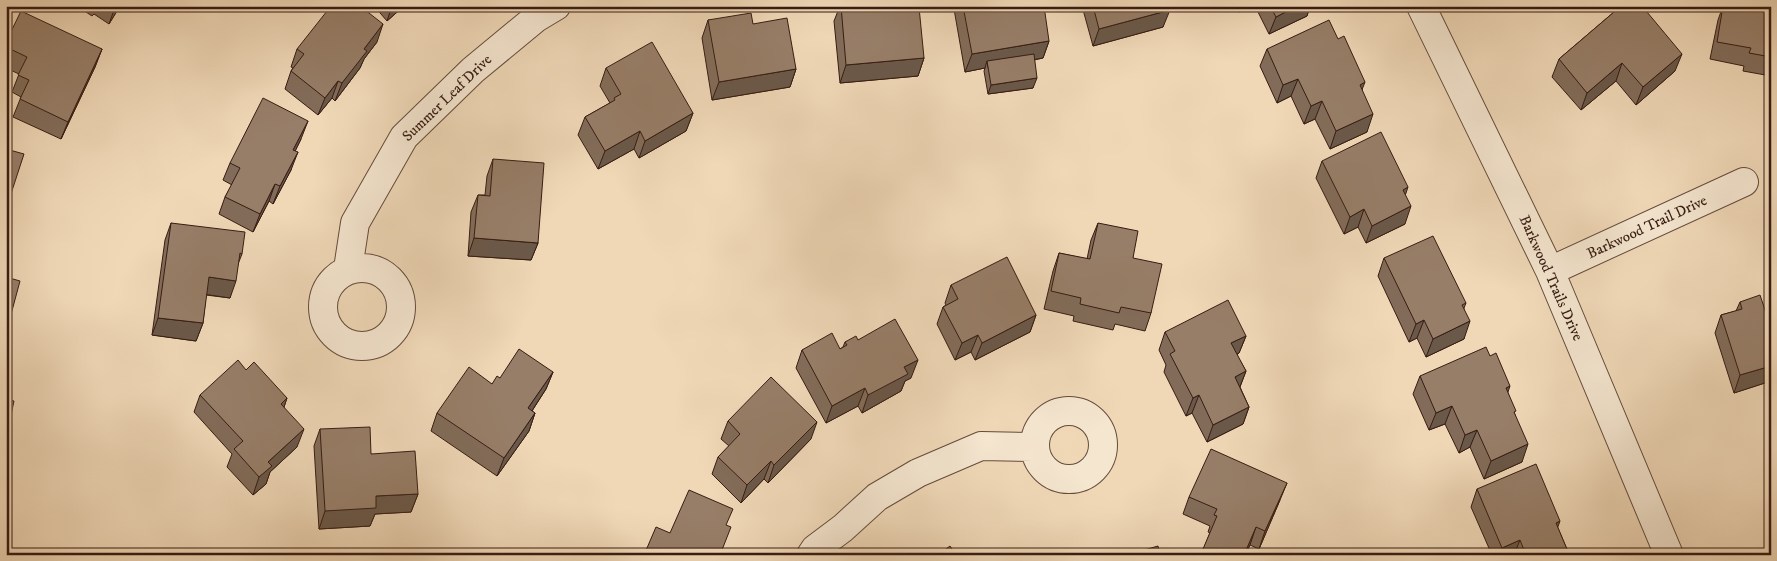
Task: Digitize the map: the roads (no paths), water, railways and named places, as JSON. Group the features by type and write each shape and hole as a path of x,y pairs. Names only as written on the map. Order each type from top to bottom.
{"street":[{"name":"Summer Leaf Drive","path":"348,270 355,223 404,137 473,70 536,18 556,6"},
{"name":"Barkwood Trails Drive","path":"1421,6 1550,271 1669,555"},
{"name":"Barkwood Trail Drive","path":"1550,271 1744,182"},
{"path":"811,555 815,549 843,528 877,497 918,474 981,446 1034,447"}]}
